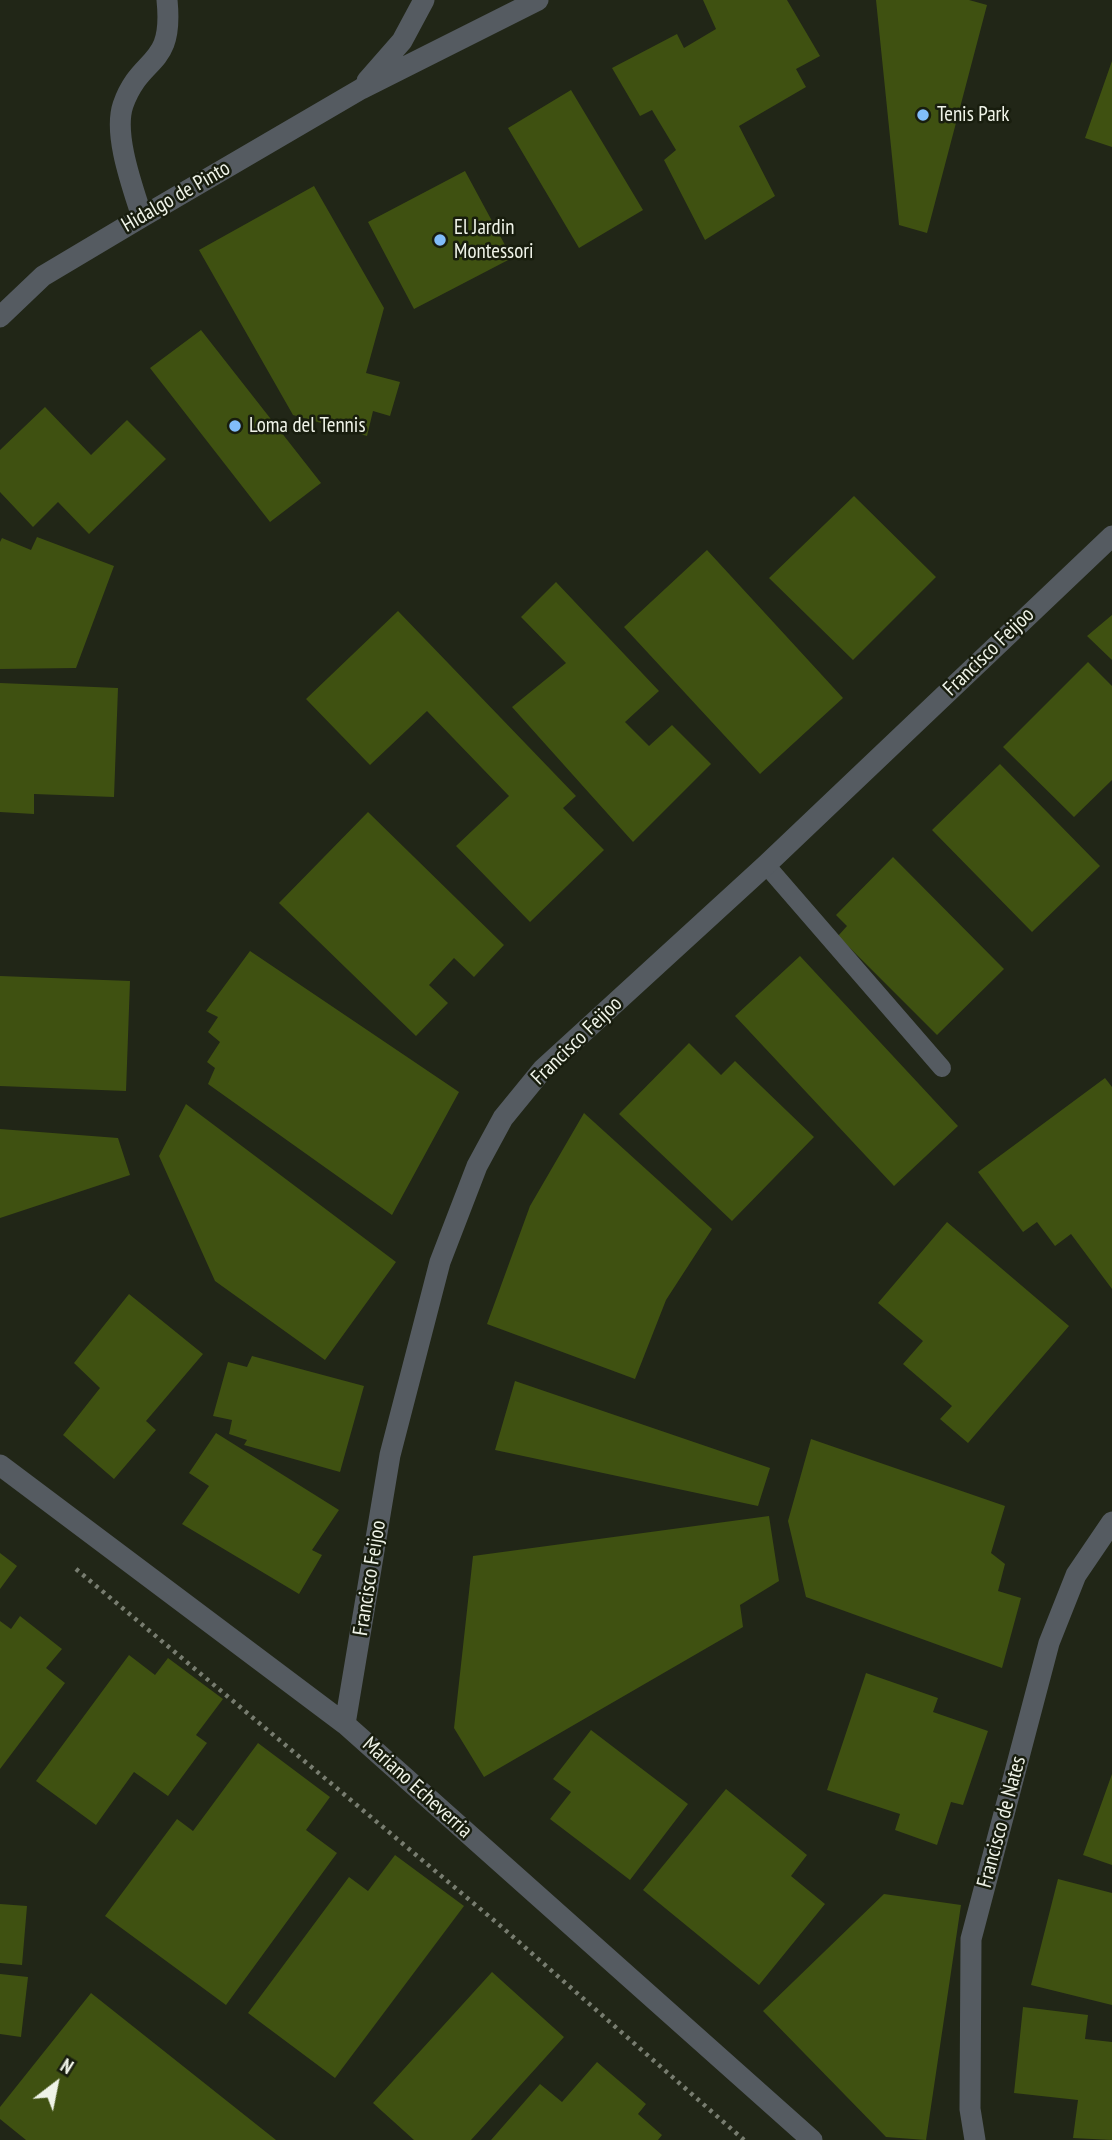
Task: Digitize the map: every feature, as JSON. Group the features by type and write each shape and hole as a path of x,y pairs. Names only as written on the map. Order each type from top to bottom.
{"street":[{"path":"142,217 122,137 122,107 136,81 162,53 170,30 167,0"},
{"name":"Hidalgo de Pinto","path":"360,89 402,41 424,0"},
{"name":"Hidalgo de Pinto","path":"0,317 43,276 142,217 360,89 538,0"},
{"name":"Francisco Feijoo","path":"345,1724 390,1455 440,1262 477,1167 503,1118 543,1069 766,865 1112,536"},
{"name":"Mariano Echeverria","path":"0,1465 345,1724 812,2140"},
{"name":"Francisco de Nates","path":"975,2140 970,2109 971,1939 1049,1643 1076,1576 1112,1522"}],"lane":[{"path":"766,865 942,1068"}],"path":[{"path":"75,1568 503,1928 744,2140"}],"building":[{"path":"703,0 787,0 820,56 796,69 806,87 739,126 775,196 705,240 664,160 676,150 652,110 640,116 612,68 677,34 684,48 716,29"},
{"name":"Tenis Park","path":"876,0 969,0 987,5 927,233 899,225"},
{"path":"1112,61 1112,147 1085,138"},
{"path":"571,90 643,210 579,248 508,128"},
{"name":"El Jardin Montessori","path":"465,171 512,258 414,309 368,222"},
{"path":"314,186 384,308 366,373 400,382 390,416 373,411 367,436 293,415 199,250"},
{"name":"Loma del Tennis","path":"201,330 321,483 270,522 150,368"},
{"path":"45,407 91,455 127,420 166,459 89,534 58,502 33,527 0,492 0,450"},
{"path":"854,496 936,577 853,660 769,578"},
{"path":"37,537 114,566 76,668 0,669 0,542 2,538 31,550"},
{"path":"707,550 843,698 760,774 624,627"},
{"path":"556,582 659,691 625,722 649,746 672,725 711,764 633,842 512,707 566,663 521,617"},
{"path":"398,611 576,796 563,808 604,850 530,922 456,846 509,796 427,711 370,765 306,699"},
{"path":"1112,615 1112,660 1087,636"},
{"path":"1088,662 1112,686 1112,780 1074,817 1003,747"},
{"path":"0,683 118,688 114,797 34,794 34,814 0,812"},
{"path":"1000,764 1100,866 1032,932 932,830"},
{"path":"368,812 504,945 474,977 454,958 429,985 448,1003 416,1036 279,903"},
{"path":"893,857 1004,969 937,1035 838,936 847,926 836,915"},
{"path":"250,951 459,1092 392,1215 208,1084 215,1068 207,1062 220,1042 208,1032 218,1017 206,1011"},
{"path":"800,956 958,1126 894,1186 735,1016"},
{"path":"0,976 130,981 126,1091 0,1086"},
{"path":"689,1043 721,1075 735,1061 814,1137 732,1221 619,1114"},
{"path":"1105,1078 1112,1087 1112,1289 1071,1234 1055,1246 1037,1222 1023,1232 978,1172"},
{"path":"186,1104 396,1262 325,1360 215,1281 159,1156"},
{"path":"584,1113 712,1229 666,1300 635,1379 487,1324 530,1206"},
{"path":"0,1129 118,1138 130,1175 0,1218"},
{"path":"947,1222 1069,1326 968,1443 940,1419 952,1406 903,1364 923,1341 878,1303"},
{"path":"129,1294 203,1354 146,1421 156,1430 114,1479 63,1435 100,1388 74,1363"},
{"path":"252,1356 364,1386 340,1472 244,1445 247,1440 229,1434 232,1420 213,1416 228,1362 247,1367"},
{"path":"515,1381 770,1468 758,1506 495,1450"},
{"path":"216,1433 339,1510 312,1550 322,1555 299,1594 182,1524 209,1486 189,1473"},
{"path":"811,1439 1005,1506 991,1553 1005,1564 998,1591 1021,1598 1002,1668 806,1597 788,1521"},
{"path":"769,1516 779,1581 740,1605 743,1627 484,1777 454,1728 473,1556"},
{"path":"0,1553 17,1566 0,1589"},
{"path":"20,1616 62,1649 46,1668 65,1683 0,1769 0,1621 11,1629"},
{"path":"129,1655 155,1675 168,1658 223,1699 196,1735 207,1743 168,1796 134,1772 96,1825 36,1781"},
{"path":"866,1673 938,1698 933,1712 988,1731 963,1805 951,1802 937,1845 895,1830 900,1814 827,1790"},
{"path":"591,1730 688,1804 630,1880 550,1819 571,1792 553,1779"},
{"path":"258,1743 330,1797 306,1830 337,1853 226,2005 105,1916 177,1819 193,1831"},
{"path":"1112,1774 1112,1865 1083,1855"},
{"path":"726,1789 807,1855 791,1876 825,1904 759,1985 643,1890"},
{"path":"395,1855 464,1906 335,2078 248,2013 349,1877 368,1891"},
{"path":"1058,1879 1112,1893 1112,2005 1031,1985"},
{"path":"884,1894 961,1905 926,2140 886,2137 763,2011"},
{"path":"0,1904 27,1906 22,1965 0,1963"},
{"path":"492,1972 564,2037 471,2140 414,2140 373,2103"},
{"path":"0,1974 28,1977 21,2037 0,2034"},
{"path":"91,1993 276,2140 26,2140 0,2119 0,2107"},
{"path":"1023,2007 1088,2015 1085,2039 1112,2042 1112,2140 1073,2138 1078,2100 1014,2093"},
{"path":"597,2062 646,2104 638,2114 662,2135 658,2140 491,2140 540,2084 562,2102"}],"place":[{"name":"Tenis Park","path":"923,115"},
{"name":"El Jardin Montessori","path":"440,240"},
{"name":"Loma del Tennis","path":"235,426"}]}
